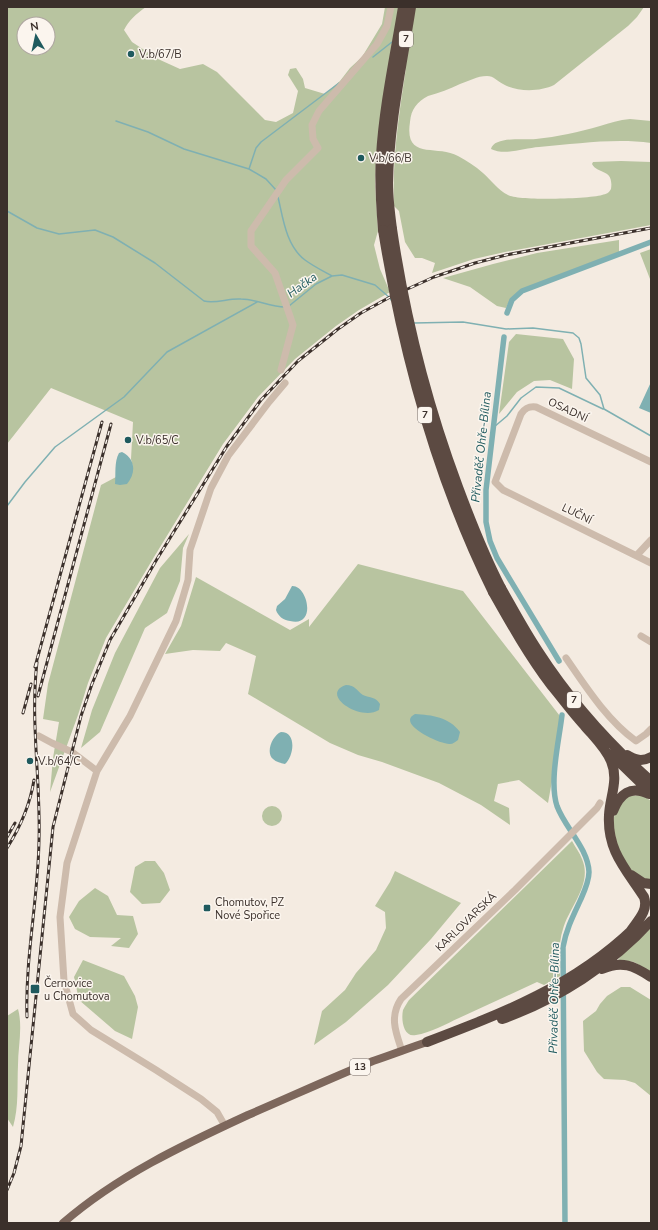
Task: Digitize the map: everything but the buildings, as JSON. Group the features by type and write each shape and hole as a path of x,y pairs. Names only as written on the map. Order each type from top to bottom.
{"highway":[{"name":"7","path":"403,7 396,70 388,183 388,230 422,376 449,463 497,590 519,637 547,680 599,742 651,794"},
{"name":"7","path":"396,70 411,7"},
{"name":"7","path":"497,590 551,669 591,720 614,746 651,781"},
{"path":"599,742 609,756 615,772 615,784 609,810 609,829 612,844 622,866 644,897 645,903 644,912 630,932"},
{"path":"614,746 635,760 644,760 651,757"},
{"path":"609,829 613,810 619,799 625,793 637,790 651,794"},
{"path":"627,873 643,883 651,884"},
{"name":"13","path":"590,972 651,910"},
{"name":"13","path":"427,1042 500,1020 527,1009 569,979 590,972 620,951 651,921"},
{"path":"590,972 619,964 633,966 651,977"}],"main road":[{"name":"13","path":"63,1223 101,1194 173,1151 319,1084 374,1061 427,1042"}],"street":[{"path":"281,370 293,325 275,273 251,246 251,231 286,180 318,148 313,139 312,125 319,111 377,44 387,26 391,7"},
{"path":"225,1126 217,1112 201,1099 91,1030 73,1014 64,981 60,917 67,863 97,771 130,716 176,621 188,580 190,550 211,488 228,456 285,383"},
{"name":"OSADNÍ","path":"495,482 521,414 524,410 532,406 651,462"},
{"name":"LUČNÍ","path":"495,482 503,490 651,563"},
{"path":"636,555 651,540"},
{"path":"641,636 651,642"},
{"path":"566,658 583,684 606,712 627,734 636,741 651,729"},
{"path":"39,736 72,752 97,771"},
{"name":"KARLOVARSKÁ","path":"402,1051 394,1028 396,1007 401,999 515,890 597,808 600,803"}],"green space":[{"path":"7,7 146,7 133,17 124,30 132,42 158,59 180,69 203,64 217,72 265,120 276,122 293,113 298,91 288,75 290,69 296,68 303,79 305,88 325,94 340,81 350,68 362,57 382,24 385,7 644,7 628,26 554,85 542,89 521,90 508,87 489,76 476,78 428,96 415,106 410,122 409,134 412,142 417,147 441,151 458,156 480,170 504,193 514,197 554,199 583,198 602,195 611,189 610,178 605,173 598,170 592,164 593,162 651,162 651,225 505,252 474,259 432,273 435,263 422,258 415,258 405,242 399,211 394,206 395,154 406,68 376,156 375,184 378,231 374,245 380,269 390,292 359,310 336,326 295,359 258,397 223,444 106,638 88,683 50,792 53,758 59,722 43,719 48,684 101,485 133,468 131,459 133,422 51,388 7,444"},
{"path":"630,119 651,121 651,143 623,141 595,142 539,147 508,152 491,149 493,145 504,140 552,137"},
{"path":"619,240 619,252 522,289 511,298 506,308 497,306 470,287 443,278 537,253"},
{"path":"651,249 651,279 650,279 640,253"},
{"path":"516,334 563,339 574,359 572,389 550,380 534,381 517,392 499,414 509,342"},
{"path":"189,534 183,548 180,581 167,613 145,628 100,732 81,748 92,710 115,653 160,568"},
{"path":"358,564 463,591 563,720 548,803 519,780 498,784 494,801 509,808 510,825 481,805 439,783 382,762 358,755 330,743 248,694 256,656 226,643 220,651 193,650 165,654 181,626 196,577 290,630 309,619 309,627"},
{"path":"643,795 651,801 651,881 636,874 622,859 613,826 615,814 627,796"},
{"path":"272,806 279,809 282,816 279,823 272,826 265,823 262,816 265,809"},
{"path":"572,841 582,859 585,868 585,877 579,895 561,935 560,976 544,985 537,982 432,1030 416,1035 408,1034 404,1027 402,1014 409,1000"},
{"path":"145,861 155,861 164,873 170,890 160,903 142,904 130,892 135,867"},
{"path":"395,871 461,903 431,939 388,985 346,1022 314,1045 322,1011 345,990 356,973 376,950 386,928 385,912 375,906"},
{"path":"95,888 108,896 117,915 133,916 138,934 129,948 111,946 121,938 90,937 75,929 69,917 79,901"},
{"path":"651,928 651,972 634,962 618,960 621,956"},
{"path":"83,960 124,976 135,996 138,1007 132,1039 115,1031 79,1000 74,977"},
{"path":"621,987 630,987 651,1000 651,1096 635,1083 625,1080 604,1079 597,1072 584,1051 583,1021 596,1011 607,996"},
{"path":"18,1009 20,1030 17,1104 13,1127 7,1118 7,1016"}],"water":[{"path":"651,382 651,413 639,408"},
{"path":"122,452 130,458 133,471 127,484 120,485 115,484 116,460 119,453"},
{"path":"292,586 298,588 306,598 307,613 304,618 298,621 283,619 276,610 277,606 285,599"},
{"path":"346,685 352,686 363,695 377,700 380,704 379,710 371,713 362,712 353,710 345,705 337,694 339,689"},
{"path":"415,714 434,716 451,723 460,732 458,740 450,744 430,738 415,728 411,723 410,718"},
{"path":"281,732 286,733 292,740 292,750 285,764 274,760 270,752 271,744 275,736"}],"waterway":[{"path":"373,57 392,42"},
{"path":"276,190 266,179 249,169 256,148 261,142 339,83"},
{"path":"116,121 148,132 184,149 249,169"},
{"path":"278,197 286,231 293,247 305,260 332,276"},
{"name":"Hačka","path":"7,211 37,228 59,234 95,230 113,237 155,263 204,301 213,302 247,299 274,306 285,307"},
{"name":"Přivaděč Ohře-Bílina","path":"507,313 512,300 522,291 651,242"},
{"name":"Hačka","path":"289,306 316,284 332,276 342,275 375,285 391,300"},
{"path":"7,506 55,447 124,397 167,352 257,302"},
{"name":"Hačka","path":"414,323 463,322 506,329 533,328 573,333 579,338 581,344 586,378 600,395 604,409 651,436"},
{"name":"Přivaděč Ohře-Bílina","path":"504,337 486,490 486,522 490,541 497,558 559,661"},
{"path":"494,427 507,416 521,398 536,387 559,388 603,409"},
{"name":"Přivaděč Ohře-Bílina","path":"562,715 554,774 555,796 557,806 565,822 581,846 588,863 589,872 586,887 570,923 563,947 565,1223"}],"railway":[{"path":"7,1190 14,1173 21,1146 53,827 81,716 110,640 157,559 227,446 261,400 298,361 338,329 361,313 392,296 434,277 475,263 506,255 651,228"},
{"path":"35,667 102,422"},
{"path":"38,696 111,424"},
{"path":"27,1017 28,973 39,841 39,797 35,729 35,684 37,662"},
{"path":"23,713 31,684"},
{"path":"7,848 17,832 24,815 34,780"},
{"path":"7,837 15,823"}],"place":[{"name":"V.b/67/B","path":"131,54"},
{"name":"V.b/66/B","path":"361,158"},
{"name":"V.b/65/C","path":"128,440"},
{"name":"V.b/64/C","path":"30,761"},
{"name":"Chomutov, PZ Nové Spořice","path":"207,908"},
{"name":"Černovice u Chomutova","path":"35,989"}]}
